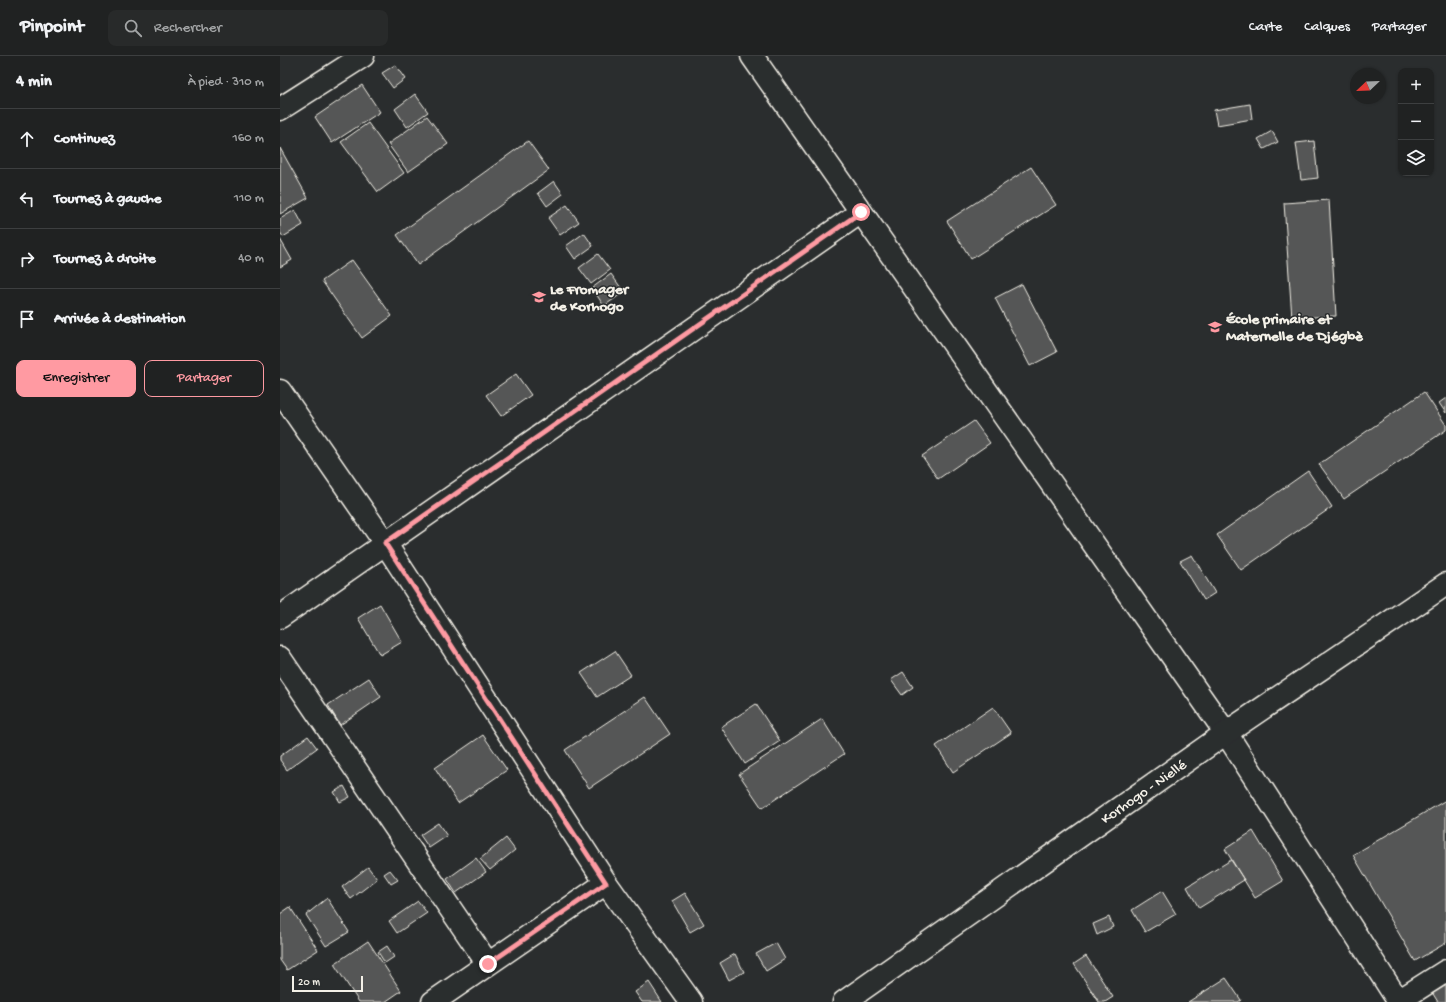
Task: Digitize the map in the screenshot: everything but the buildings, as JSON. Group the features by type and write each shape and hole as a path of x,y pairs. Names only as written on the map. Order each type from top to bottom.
{"street":[{"path":"280,110 363,56"},
{"path":"752,56 1226,733 1398,1002 1446,971"},
{"path":"280,617 861,212"},
{"path":"280,391 385,543 606,883 690,1002"},
{"name":"Korhogo - Niellé","path":"844,1002 1226,733 1446,584"},
{"path":"280,658 488,964"},
{"path":"434,1002 606,883"}],"place":[{"name":"Le Fromager de Korhogo","path":"539,297"},
{"name":"École primaire et Maternelle de Djégbè","path":"1215,327"}],"route":[{"path":"488,964 606,883 385,543 861,212"}]}
